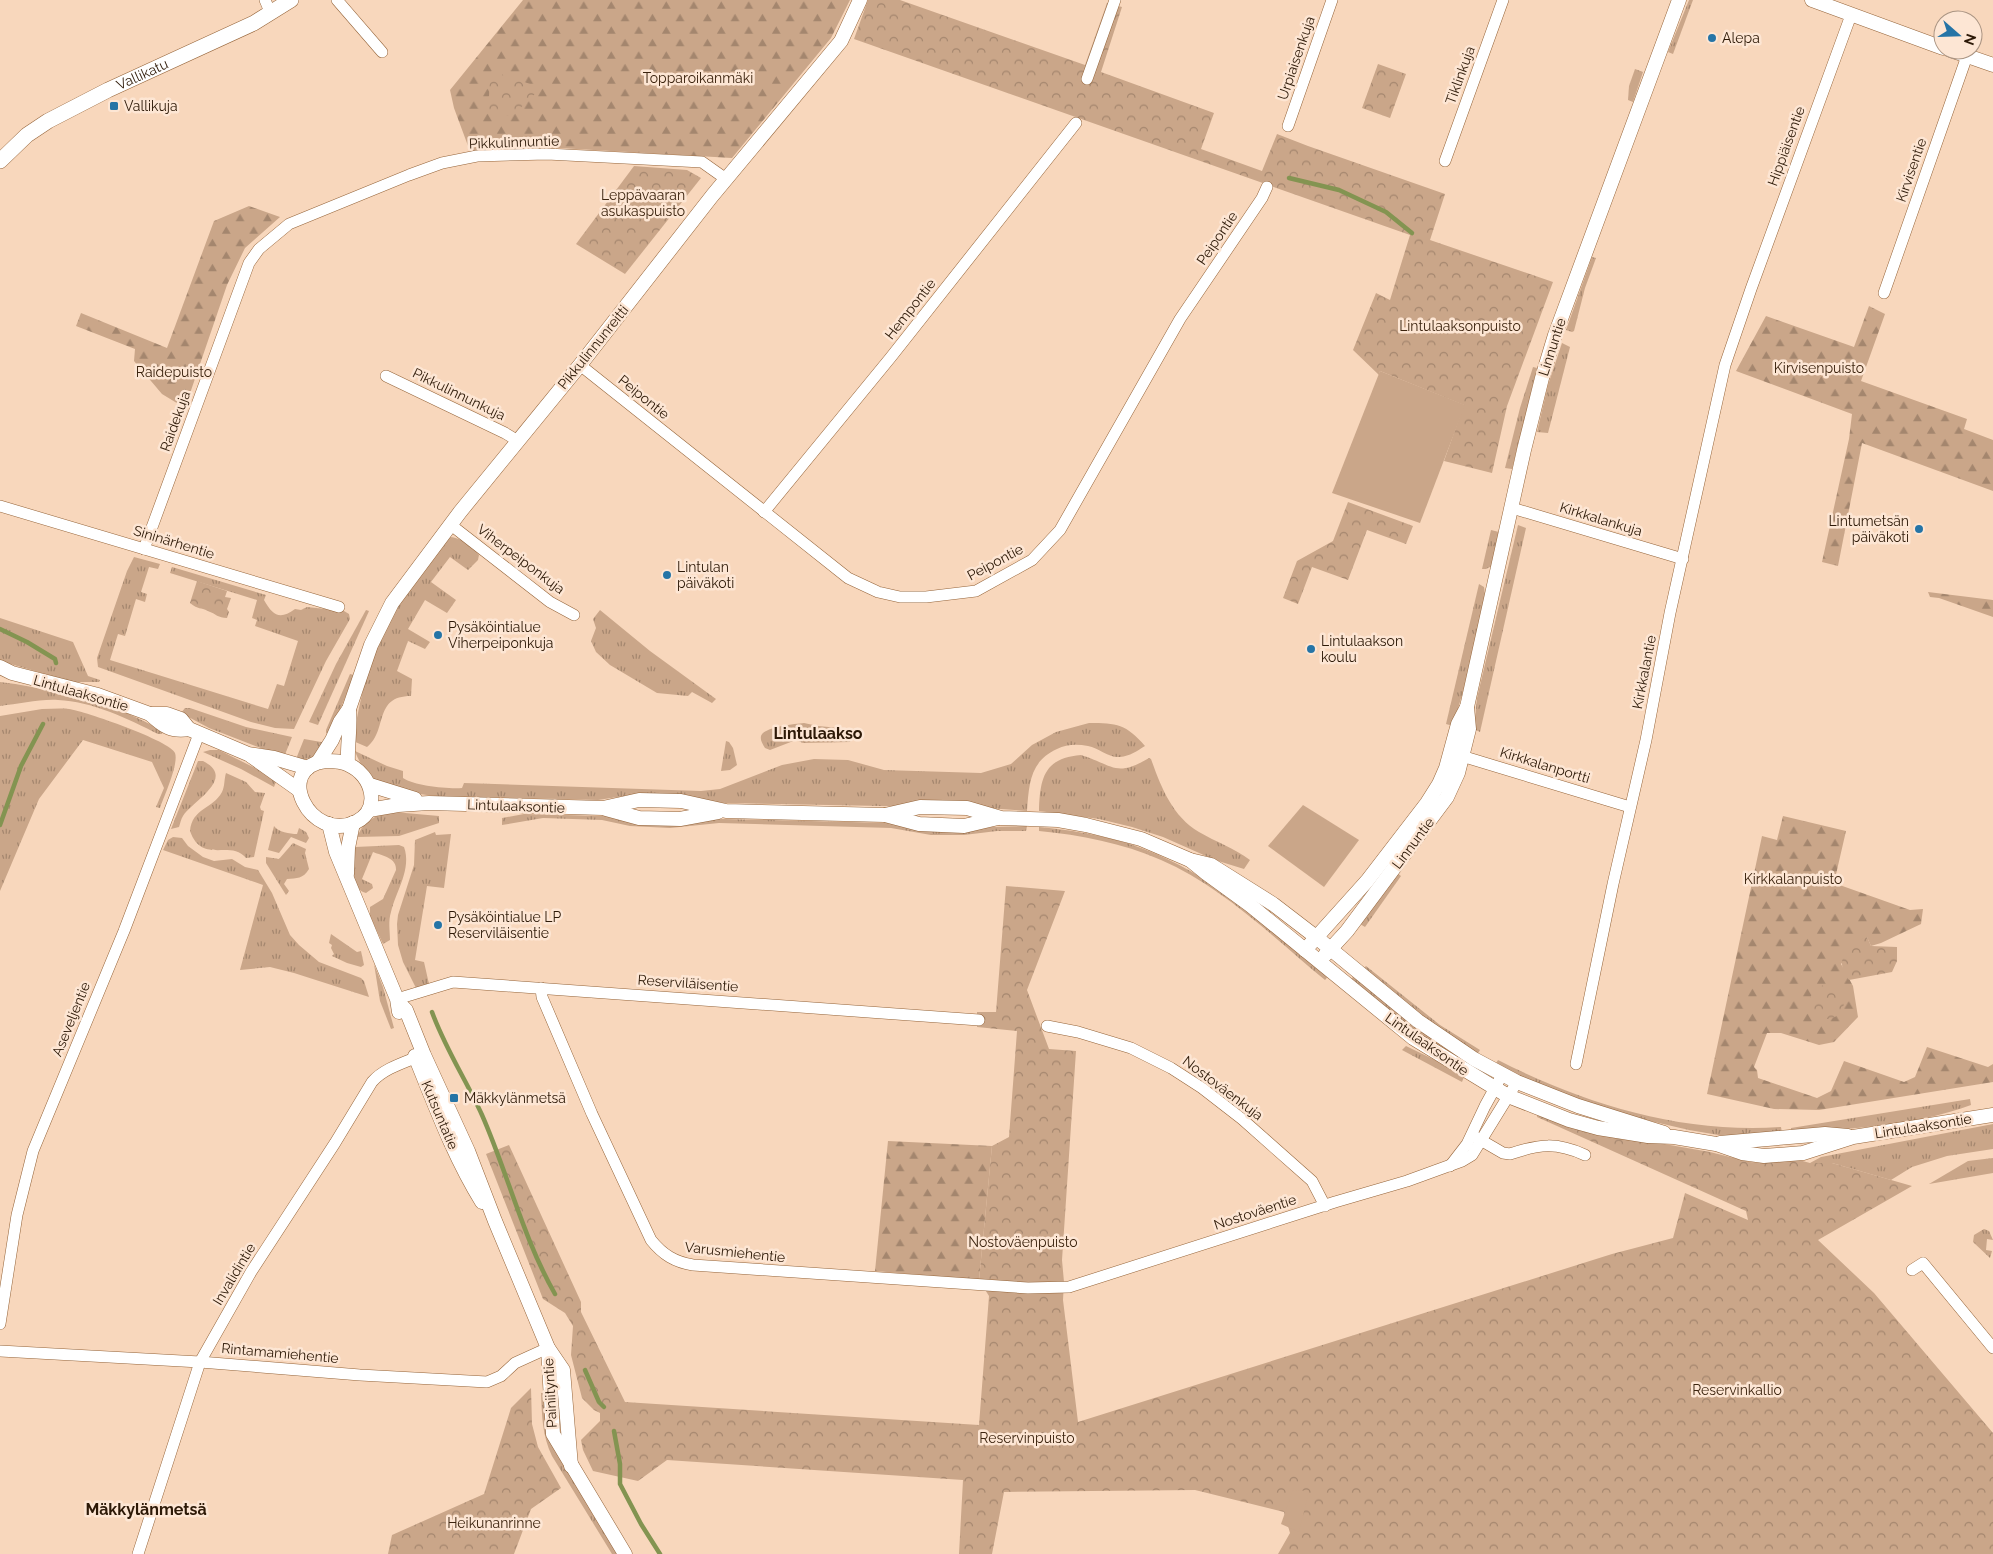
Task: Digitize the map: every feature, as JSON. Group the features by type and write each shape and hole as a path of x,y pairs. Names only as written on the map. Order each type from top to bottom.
{"main road":[{"name":"Vallikatu","path":"2,153 27,135 76,106 268,7 291,0"}],"street":[{"path":"338,0 382,52"},
{"name":"Pikkulinnunreitti","path":"313,765 332,740 340,722 349,709 379,625 392,602 726,179 841,41 860,0"},
{"path":"1087,79 1115,0"},
{"name":"Urpiaisenkuja","path":"1288,126 1332,0"},
{"name":"Tiklinkuja","path":"1445,160 1503,0"},
{"name":"Linnuntie","path":"1320,962 1447,797 1457,754 1458,724 1467,707 1542,378 1555,335 1679,0"},
{"path":"1812,0 1933,44"},
{"name":"Hippiäisentie","path":"1751,289 1851,15"},
{"name":"Kirvisentie","path":"1884,293 1966,60"},
{"path":"1979,60 1993,65"},
{"name":"Hempontie","path":"764,512 897,349 1076,122"},
{"name":"Pikkulinnuntie","path":"259,249 289,224 442,163 477,156 547,154 702,162 726,179"},
{"name":"Peipontie","path":"580,365 848,578 878,592 900,597 926,597 976,591 1032,560 1060,530 1180,319 1267,188"},
{"name":"Raidekuja","path":"144,549 249,263 259,249"},
{"name":"Kirkkalantie","path":"1576,1064 1725,365 1751,289"},
{"name":"Pikkulinnunkuja","path":"386,376 518,441"},
{"name":"Sininärhentie","path":"0,506 339,606"},
{"name":"Kirkkalankuja","path":"1512,508 1683,559"},
{"name":"Viherpeiponkuja","path":"451,525 550,602 574,615"},
{"name":"Lintulaaksontie","path":"4,671 98,695 150,714 167,714 181,719 194,732 248,754"},
{"name":"Pikkulinnunreitti","path":"348,764 347,745 351,724 349,709"},
{"name":"Aseveljentie","path":"0,1324 17,1215 33,1151 124,931 194,732"},
{"path":"248,754 313,765 334,761 348,764 362,774 370,785 372,799 369,810 353,823 342,826 321,821 307,810 299,790 302,777 313,765"},
{"path":"248,754 299,790"},
{"name":"Linnuntie","path":"1305,950 1367,881 1427,803 1457,754"},
{"name":"Kirkkalanportti","path":"1457,754 1630,807"},
{"name":"Lintulaaksontie","path":"370,785 383,791 429,803"},
{"name":"Lintulaaksontie","path":"369,810 398,805 429,803 603,808 639,800 680,801 726,811 885,816 920,807 966,808 1001,818 1058,820 1086,824 1141,839 1190,860 1211,865 1250,888 1316,937 1418,1021 1502,1075 1578,1106 1650,1127 1674,1137"},
{"name":"Kutsuntatie","path":"347,877 348,848 353,823"},
{"name":"Kutsuntatie","path":"329,824 336,852 398,1001 399,1012 420,1056 466,1175 495,1221 548,1348"},
{"name":"Lintulaaksontie","path":"1190,860 1414,1038 1508,1096 1569,1120 1598,1128 1716,1144 1825,1134 1854,1137 1993,1115"},
{"name":"Reserviläisentie","path":"398,1001 453,982 979,1020"},
{"name":"Varusmiehentie","path":"541,988 542,996 566,1056 651,1240 664,1254 672,1259 693,1265 735,1269 1028,1288 1069,1287"},
{"name":"Nostoväenkuja","path":"1046,1026 1086,1034 1131,1048 1171,1068 1202,1088 1242,1119 1312,1180 1325,1206"},
{"name":"Invalidintie","path":"138,1554 200,1362 251,1272 335,1144 372,1082 400,1064 420,1056"},
{"name":"Nostoväentie","path":"1069,1287 1407,1182 1462,1162 1472,1155 1494,1088 1502,1075"},
{"name":"Nostoväentie","path":"1477,1138 1517,1082"},
{"path":"1477,1138 1504,1153 1510,1154 1549,1144 1567,1147 1585,1155"},
{"path":"1912,1270 1923,1263 1993,1348"},
{"name":"Rintamamiehentie","path":"0,1351 200,1362 360,1375 487,1382 501,1376 515,1363 548,1348"},
{"name":"Painiityntie","path":"548,1348 563,1370 571,1466 625,1554"}],"green space":[{"name":"Topparoikanmäki","path":"523,0 850,0 831,38 732,158 559,148 471,154 454,108 450,90"},
{"name":"Lintulaaksonpuisto","path":"868,0 900,0 1085,65 1107,3 1122,7 1101,72 1214,113 1201,149 1262,171 1277,134 1445,194 1430,240 1553,282 1507,406 1492,473 1444,461 1464,405 1380,371 1379,375 1353,350 1376,293 1390,300 1410,235 854,39"},
{"path":"1689,0 1693,0 1673,54 1668,52"},
{"path":"1378,64 1406,74 1390,118 1362,108"},
{"path":"1635,69 1643,72 1633,102 1628,100 1629,86"},
{"path":"492,71 539,87 537,92 512,116 506,115 506,111 502,110 491,114 487,113 484,111 484,105 489,96 490,73"},
{"name":"Leppävaaran asukaspuisto","path":"634,166 687,170 701,178 625,274 576,244"},
{"name":"Raidepuisto","path":"249,206 280,217 245,248 227,285 185,408 162,394 134,361 135,349 76,326 81,313 167,348 214,221"},
{"path":"1592,257 1596,258 1585,288 1574,331 1572,332 1566,330"},
{"name":"Kirvisenpuisto","path":"1869,306 1885,314 1861,381 1967,419 1964,429 1993,440 1993,491 1862,443 1838,566 1822,562 1849,439 1852,414 1736,371 1766,316 1854,347"},
{"path":"1562,343 1570,347 1548,433 1537,432 1548,385"},
{"path":"1533,367 1537,368 1512,469 1505,468 1520,408"},
{"path":"1380,371 1465,405 1420,523 1332,493"},
{"path":"1348,502 1413,526 1406,544 1367,530 1348,580 1312,567 1298,604 1283,598 1297,561 1333,541"},
{"path":"1518,525 1526,528 1480,732 1474,729 1477,698"},
{"path":"1491,530 1499,532 1492,566 1482,569"},
{"path":"448,537 457,538 469,545 479,555 478,560 468,570 450,557 431,582 456,600 447,613 425,600 408,629 430,642 425,649 408,641 397,671 412,679 411,696 399,698 391,702 386,708 373,740 367,747 353,741 362,693 377,642 391,614"},
{"path":"134,557 160,564 158,569 149,567 141,592 147,594 145,602 136,599 125,636 118,634 110,660 268,709 277,684 284,686 298,641 255,626 257,620 252,618 257,600 170,573 172,567 266,595 264,600 277,615 307,607 344,611 349,614 350,619 326,661 294,729 275,728 251,722 98,667 97,658 127,571"},
{"path":"197,581 227,591 225,597 231,598 227,609 229,612 227,618 219,617 190,603"},
{"path":"1479,584 1484,587 1485,595 1466,681 1453,726 1446,724"},
{"path":"1928,592 1993,600 1993,617 1939,598 1930,597"},
{"path":"366,610 369,611 318,725 309,722 336,664"},
{"path":"600,610 650,651 716,699 712,703 692,692 688,696 657,693 610,665 596,652 591,641 596,628 593,619"},
{"path":"0,618 73,642 88,676 100,680 99,682 73,682 0,661"},
{"path":"350,674 354,675 330,735 326,733 326,730"},
{"path":"0,682 61,693 91,701 127,713 164,730 162,734 158,734 110,712 71,701 44,700 0,706"},
{"path":"185,708 246,727 292,737 284,757 209,728 181,713"},
{"path":"42,709 78,711 144,734 159,741 175,753 175,765 160,808 156,807 164,788 152,762 83,740 39,799 0,891 0,716"},
{"path":"804,723 850,729 853,735 850,742 803,743 796,740 770,750 765,748 761,739 763,733 780,726"},
{"path":"1089,723 1120,726 1132,733 1145,746 1120,757 1111,756 1084,745 1068,745 1057,749 1041,760 1036,767 1030,783 1027,811 987,808 725,803 637,794 598,800 437,796 398,790 378,783 364,769 355,751 387,766 403,771 403,778 408,781 440,787 462,788 464,783 701,791 720,789 782,765 814,759 848,760 884,770 981,773 1011,764 1032,745 1056,732"},
{"path":"304,739 327,743 310,758 296,759"},
{"path":"726,741 733,748 737,765 730,770 721,771"},
{"path":"219,750 277,779 274,787 241,769 203,752"},
{"path":"1081,755 1115,768 1129,767 1149,758 1151,759 1163,790 1182,818 1199,832 1250,860 1244,869 1215,860 1163,837 1132,827 1099,819 1039,811 1041,789 1046,772 1059,760"},
{"path":"198,761 203,761 212,768 216,775 214,782 210,789 183,816 179,827 171,829"},
{"path":"226,773 246,782 255,792 265,793 260,807 264,811 254,857 246,858 232,851 202,847 195,841 190,831 192,823 199,813 218,798 222,792"},
{"path":"1303,805 1359,840 1324,887 1268,846"},
{"path":"394,812 439,816 439,823 399,836 357,837 367,822 382,814"},
{"path":"524,814 890,823 965,831 992,827 1027,826 1026,831 931,835 891,828 719,823 670,828 630,826 602,820 543,818 502,825 502,818"},
{"name":"Kirkkalanpuisto","path":"1783,816 1846,831 1834,883 1910,910 1923,909 1921,924 1871,946 1867,937 1841,964 1853,986 1858,1017 1834,1042 1819,1045 1781,1033 1767,1033 1754,1067 1757,1070 1758,1078 1817,1098 1831,1091 1844,1061 1904,1082 1915,1077 1927,1047 1988,1067 1993,1064 1993,1082 1819,1110 1774,1109 1707,1094 1762,836 1777,840"},
{"path":"274,826 281,831 294,834 297,834 299,828 306,832 309,838 306,843 291,837 279,853 268,850"},
{"path":"1039,827 1071,831 1119,841 1150,851 1187,869 1230,897 1329,975 1325,980 1247,914 1206,884 1184,871 1146,854 1116,844 1086,837 1039,831"},
{"path":"435,832 436,835 451,834 444,888 427,886 415,960 424,962 429,984 416,988 403,962 398,945 398,915 414,865 415,840"},
{"path":"173,837 182,838 188,846 203,857 214,861 232,859 245,867 258,870 272,893 290,935 319,962 361,978 364,981 369,997 270,967 240,970 263,885 163,850 168,840"},
{"path":"293,843 306,849 305,853 309,869 302,876 287,879 284,884 289,891 286,895 266,863 266,857 279,859"},
{"path":"399,845 404,847 406,855 405,872 390,915 390,940 383,944 370,916 370,907 383,899 396,866 389,858 373,852 362,879 372,884 373,888 366,893 357,886 355,880 355,847"},
{"path":"1397,873 1401,876 1365,927 1360,924"},
{"name":"Reservinkallio","path":"1006,886 1065,891 1027,990 1049,1049 1076,1051 1062,1260 1063,1300 1078,1422 1612,1254 1673,1238 1685,1193 1748,1220 1746,1211 1537,1117 1538,1112 1630,1138 1710,1152 1750,1162 1763,1163 1799,1160 1810,1163 1832,1163 1912,1186 1818,1240 1874,1293 1993,1433 1993,1554 1278,1554 1290,1533 1284,1512 1195,1490 1004,1492 992,1554 959,1554 963,1480 667,1460 638,1481 593,1471 583,1450 581,1440 600,1421 600,1413 594,1410 582,1398 571,1355 573,1326 565,1313 543,1299 486,1154 509,1145 581,1302 581,1312 625,1402 979,1425 989,1296 979,1280 992,1146 1009,1137 1017,1031 977,1027 977,1012 996,1012"},
{"path":"331,934 357,952 361,951 364,965 361,967 332,956 334,954 331,948 332,945 329,943"},
{"path":"1867,937 1871,946 1897,947 1897,961 1892,972 1849,980 1844,973 1842,960 1848,949"},
{"path":"374,964 383,987 394,1028 391,1029 380,1001"},
{"path":"1366,966 1440,1025 1480,1050 1477,1055 1455,1042 1362,970"},
{"path":"1355,975 1473,1063 1470,1068 1413,1030 1351,979"},
{"path":"1827,985 1839,990 1844,1002 1839,1014 1827,1019 1815,1014 1810,1002 1815,990"},
{"path":"1406,1046 1464,1077 1462,1082 1402,1050"},
{"path":"1498,1060 1565,1090 1635,1113 1708,1126 1744,1128 1781,1127 1782,1133 1724,1136 1633,1117 1556,1093 1495,1065"},
{"path":"1970,1099 1971,1105 1927,1118 1860,1128 1791,1132 1791,1128"},
{"path":"1993,1124 1993,1149 1947,1156 1912,1167 1891,1180 1832,1163 1810,1163 1821,1157"},
{"path":"888,1141 992,1146 979,1280 875,1271"},
{"path":"1993,1158 1993,1173 1929,1184 1968,1161"},
{"path":"1984,1229 1989,1231 1993,1240 1987,1239 1986,1250 1992,1251 1990,1258 1973,1242 1974,1235"},
{"name":"Heikunanrinne","path":"531,1388 532,1424 538,1447 561,1488 531,1509 514,1554 388,1554 392,1535 484,1494 511,1408"},
{"path":"541,1393 546,1393 546,1415 618,1554 612,1554 552,1456 544,1433"},
{"path":"1293,1490 1309,1491 1299,1532 1281,1524"}],"waterway":[{"path":"1289,178 1339,190 1386,212 1412,233"},
{"path":"0,629 27,642 55,659 56,663"},
{"path":"0,825 21,766 43,724"},
{"path":"432,1012 482,1115 534,1251 555,1294"},
{"path":"585,1370 599,1402 604,1407"},
{"path":"614,1431 620,1464 620,1484 641,1524 660,1554"}],"place":[{"name":"Alepa","path":"1712,38"},
{"name":"Vallikuja","path":"114,106"},
{"name":"Lintumetsän päiväkoti","path":"1919,529"},
{"name":"Lintulan päiväkoti","path":"667,575"},
{"name":"Pysäköintialue Viherpeiponkuja","path":"438,635"},
{"name":"Lintulaakson koulu","path":"1311,649"},
{"name":"Pysäköintialue LP Reserviläisentie","path":"438,925"},
{"name":"Mäkkylänmetsä","path":"454,1098"}],"district":[{"name":"Lintulaakso","path":"818,733"},
{"name":"Mäkkylänmetsä","path":"146,1509"}],"park label":[{"name":"Nostoväenpuisto","path":"1023,1242"},
{"name":"Reservinpuisto","path":"1027,1438"}]}
